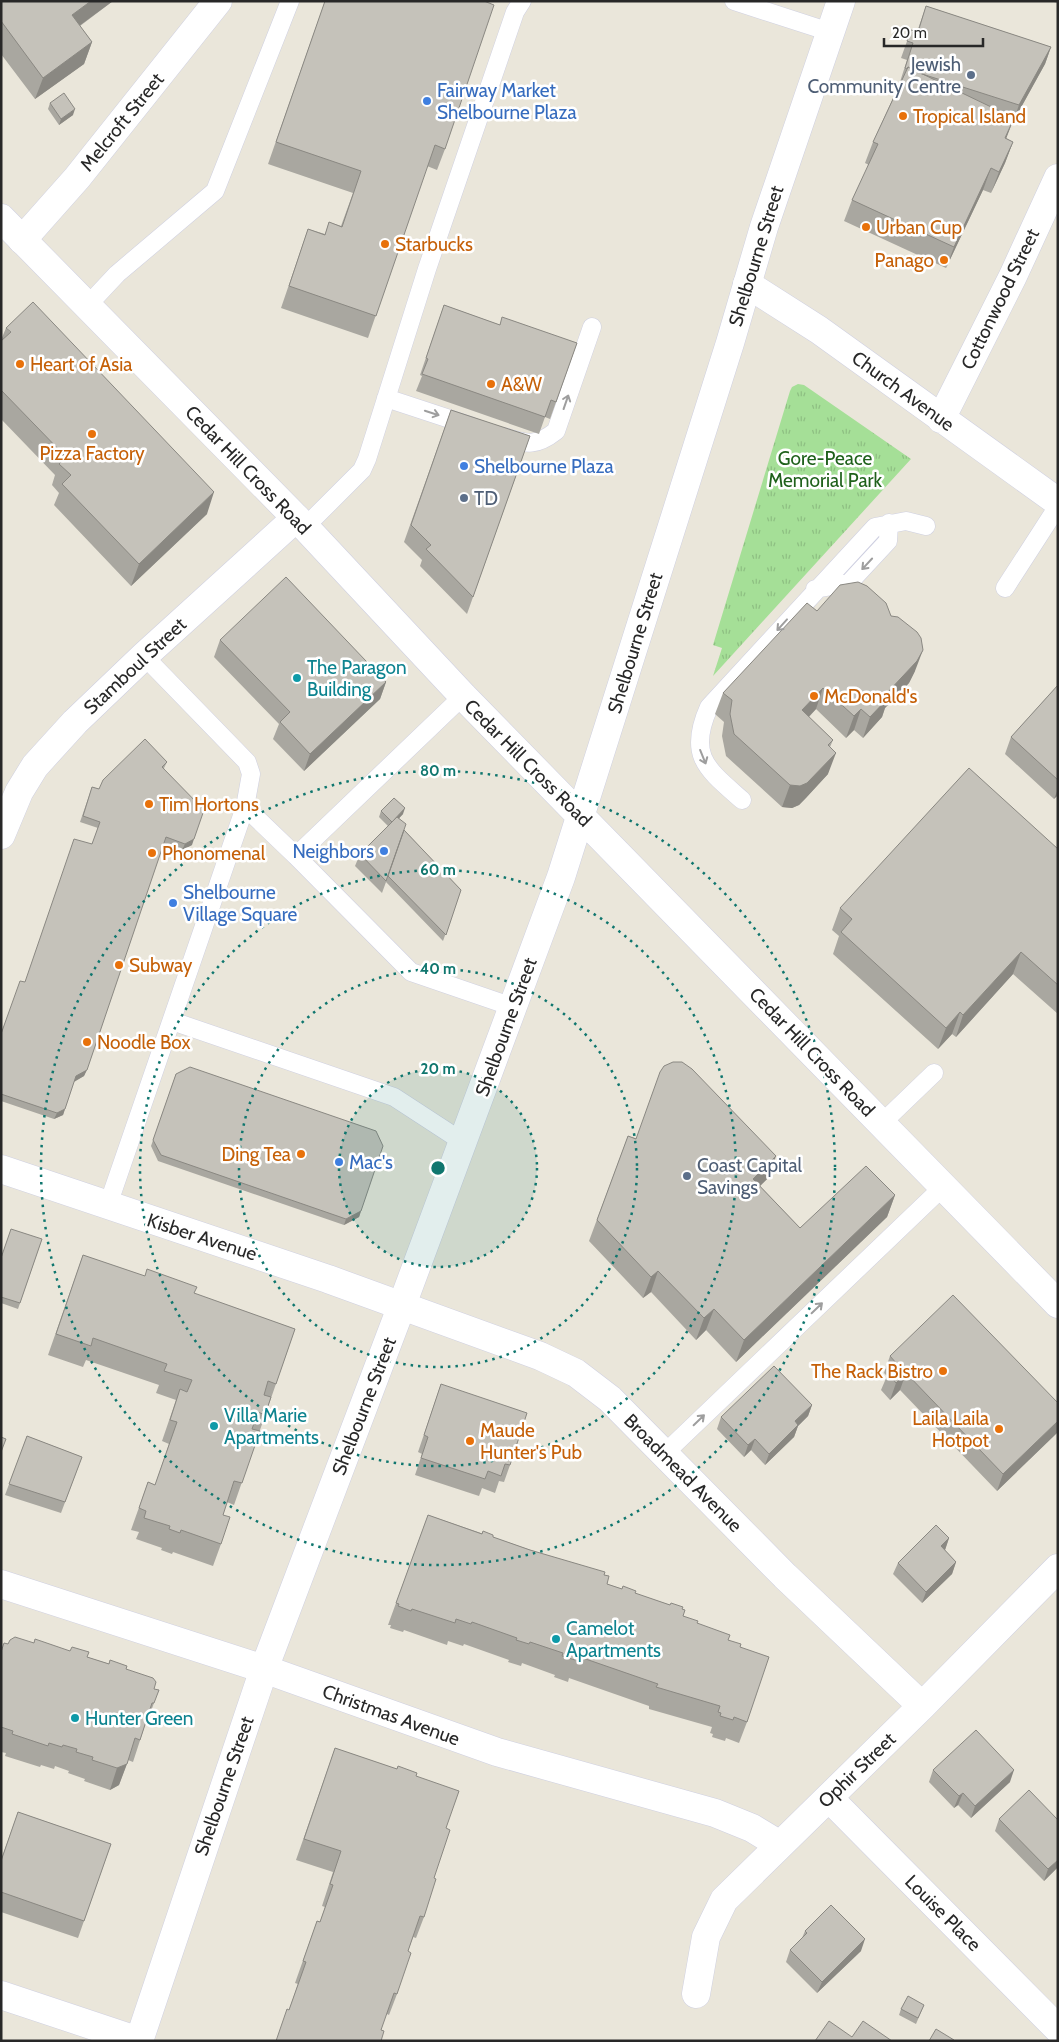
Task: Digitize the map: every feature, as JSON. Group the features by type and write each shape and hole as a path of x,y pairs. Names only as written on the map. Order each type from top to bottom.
{"street":[{"name":"Melcroft Street","path":"22,240 77,178 218,1"},
{"name":"Shelbourne Street","path":"139,2041 264,1670 543,927 581,816 764,227 841,1"},
{"name":"Cottonwood Street","path":"941,419 1013,276 1058,178"},
{"name":"Cedar Hill Cross Road","path":"1,218 301,523 463,696 1058,1304"},
{"name":"Church Avenue","path":"747,284 819,330 1058,502"},
{"name":"Stamboul Street","path":"1,835 19,792 35,766 75,722 144,656 301,523"},
{"name":"Kisber Avenue","path":"1,1169 319,1276 402,1306"},
{"name":"Broadmead Avenue","path":"402,1306 540,1356 576,1372 610,1399 785,1576 922,1706"},
{"name":"Ophir Street","path":"696,1994 706,1937 724,1900 922,1706 1058,1568"},
{"name":"Christmas Avenue","path":"1,1584 264,1670 497,1752 716,1813 752,1828 780,1845"},
{"name":"Louise Place","path":"828,1798 1058,2029"},
{"path":"1,1995 139,2041"}],"lane":[{"path":"87,306 117,274 215,192 290,1"},
{"path":"301,523 362,470 367,459 427,269 515,12 522,1"},
{"path":"734,1 830,32"},
{"path":"386,398 516,441 532,443 545,440 556,431 592,327"},
{"path":"1005,588 1058,506"},
{"path":"742,800 708,768 701,753 698,738 709,707 815,589 874,527 906,521 926,526"},
{"path":"108,1206 245,807 251,774 247,762 144,656"},
{"path":"296,856 463,696"},
{"path":"245,807 411,972 513,1007"},
{"path":"172,1021 394,1097 463,1142"},
{"path":"882,1124 934,1073"},
{"path":"664,1454 944,1186"}],"green space":[{"name":"Gore-Peace Memorial Park","path":"798,384 804,385 911,459 713,676 722,648 713,645 790,391 792,387"}],"building":[{"path":"1,1 91,1 72,15 92,42 43,78 1,21"},
{"path":"325,1 484,1 494,5 445,149 435,145 376,316 289,286 308,229 325,235 329,222 342,227 361,171 276,142"},
{"name":"Jewish Community Centre","path":"926,6 1051,47 1019,105 919,73 908,67 907,69 905,68 913,43 907,41 911,30 918,32"},
{"path":"908,67 1014,118 1005,138 1013,142 999,172 991,168 954,247 852,200 878,144 873,142"},
{"path":"64,93 75,109 61,119 50,103"},
{"path":"33,302 214,492 139,564 62,484 71,475 59,464 66,457 1,390 1,341 11,332 6,328"},
{"name":"A&W","path":"444,305 500,325 502,317 577,343 556,402 551,400 545,417 422,374"},
{"name":"TD","path":"451,410 530,436 473,597 426,549 431,545 411,525"},
{"name":"The Paragon Building","path":"286,577 386,682 310,754 280,722 290,712 220,640"},
{"name":"McDonald's","path":"858,582 867,586 886,603 891,616 898,617 917,632 921,638 923,650 917,661 887,693 890,696 870,717 861,709 854,716 823,688 802,710 833,740 828,745 836,753 807,783 800,786 790,785 734,734 730,714 732,700 723,693 807,603 817,611 840,585"},
{"path":"1058,685 1058,780 1011,737"},
{"path":"145,739 167,762 162,767 204,810 194,839 185,844 166,837 87,1070 76,1076 65,1109 57,1113 1,1094 1,1034 20,981 25,982 74,839 92,844 100,822 83,816 92,787 99,789 103,780"},
{"path":"969,768 1058,849 1058,985 1021,952 963,1015 960,1012 946,1028 841,932 852,919 840,908"},
{"path":"394,798 405,808 392,822 381,811"},
{"name":"Neighbors","path":"397,817 406,824 386,881 360,854"},
{"path":"404,830 461,890 446,935 388,876"},
{"path":"673,1062 682,1062 692,1069 776,1156 753,1179 800,1228 866,1166 895,1195 744,1340 714,1309 704,1318 658,1271 651,1277 597,1220 628,1136 636,1139 660,1072 664,1066"},
{"path":"190,1067 376,1131 383,1146 361,1211 346,1219 161,1155 153,1140 176,1074"},
{"path":"11,1229 42,1239 20,1303 1,1297 1,1258"},
{"name":"Villa Marie Apartments","path":"83,1255 145,1276 147,1269 197,1287 194,1293 295,1329 276,1384 268,1381 264,1395 271,1397 265,1415 258,1412 252,1429 260,1431 242,1483 234,1481 223,1515 230,1517 221,1544 181,1530 180,1533 169,1529 170,1526 144,1518 146,1511 139,1508 148,1482 155,1485 177,1422 170,1420 180,1389 187,1392 192,1380 164,1371 167,1364 93,1338 91,1346 56,1334"},
{"path":"953,1295 1058,1403 1058,1421 1003,1474 906,1373 896,1383 888,1373 897,1364 890,1356"},
{"path":"774,1366 812,1405 795,1421 798,1425 769,1454 755,1439 748,1445 721,1417"},
{"name":"Maude Hunter's Pub","path":"441,1384 527,1413 510,1465 505,1464 501,1476 488,1471 485,1479 421,1458 428,1437 424,1435"},
{"path":"27,1436 82,1457 65,1502 9,1484"},
{"path":"1,1437 6,1439 1,1452"},
{"name":"Camelot Apartments","path":"428,1515 482,1534 483,1531 493,1535 493,1537 530,1550 605,1572 604,1575 609,1576 607,1584 622,1589 623,1586 636,1591 635,1593 670,1605 671,1603 683,1607 682,1609 685,1610 683,1616 730,1635 728,1640 741,1644 740,1647 769,1657 747,1722 734,1717 733,1720 720,1716 721,1713 718,1712 720,1706 656,1687 658,1684 577,1656 575,1660 562,1656 563,1653 530,1642 529,1644 516,1640 517,1638 472,1622 471,1624 456,1619 455,1623 398,1606 399,1604 396,1603"},
{"path":"936,1525 949,1538 941,1546 956,1562 926,1592 898,1563"},
{"name":"Hunter Green","path":"15,1637 34,1643 35,1639 70,1651 72,1647 89,1652 87,1657 109,1664 110,1660 127,1666 126,1669 153,1678 156,1682 154,1689 159,1690 154,1703 152,1703 140,1740 135,1738 127,1764 117,1768 92,1760 93,1757 76,1752 77,1749 49,1743 48,1746 12,1734 13,1731 1,1727 1,1652 4,1643 8,1644"},
{"path":"976,1730 1014,1770 975,1806 963,1793 959,1796 933,1770"},
{"path":"335,1748 397,1769 398,1766 417,1773 416,1776 459,1791 446,1828 450,1830 434,1878 436,1879 424,1917 420,1916 408,1951 411,1953 397,1994 394,1993 381,2030 384,2031 381,2041 276,2041 306,1962 303,1961 317,1921 320,1922 333,1885 330,1884 341,1851 304,1839"},
{"path":"1029,1790 1058,1820 1058,1860 1048,1869 999,1819"},
{"path":"18,1812 111,1844 84,1921 1,1892 1,1861"},
{"path":"831,1905 865,1939 822,1982 790,1950 807,1933 805,1931"},
{"path":"908,1996 924,2005 918,2018 901,2009"},
{"path":"829,2021 852,2037 863,2021 892,2041 815,2041"},
{"path":"936,2029 954,2040 954,2041 929,2041"}],"place":[{"name":"Jewish Community Centre","path":"971,75"},
{"name":"Fairway Market Shelbourne Plaza","path":"427,101"},
{"name":"Tropical Island","path":"903,116"},
{"name":"Urban Cup","path":"866,227"},
{"name":"Starbucks","path":"385,244"},
{"name":"Panago","path":"944,260"},
{"name":"Heart of Asia","path":"20,364"},
{"name":"A&W","path":"491,384"},
{"name":"Pizza Factory","path":"92,434"},
{"name":"Shelbourne Plaza","path":"464,466"},
{"name":"TD","path":"464,498"},
{"name":"The Paragon Building","path":"297,678"},
{"name":"McDonald's","path":"814,696"},
{"name":"Tim Hortons","path":"149,804"},
{"name":"Neighbors","path":"384,851"},
{"name":"Phonomenal","path":"152,853"},
{"name":"Shelbourne Village Square","path":"173,903"},
{"name":"Subway","path":"119,965"},
{"name":"Noodle Box","path":"87,1042"},
{"name":"Ding Tea","path":"301,1154"},
{"name":"Mac's","path":"339,1162"},
{"name":"Coast Capital Savings","path":"687,1176"},
{"name":"The Rack Bistro","path":"943,1371"},
{"name":"Villa Marie Apartments","path":"214,1426"},
{"name":"Laila Laila Hotpot","path":"999,1429"},
{"name":"Maude Hunter's Pub","path":"470,1441"},
{"name":"Camelot Apartments","path":"556,1639"},
{"name":"Hunter Green","path":"75,1718"}]}
